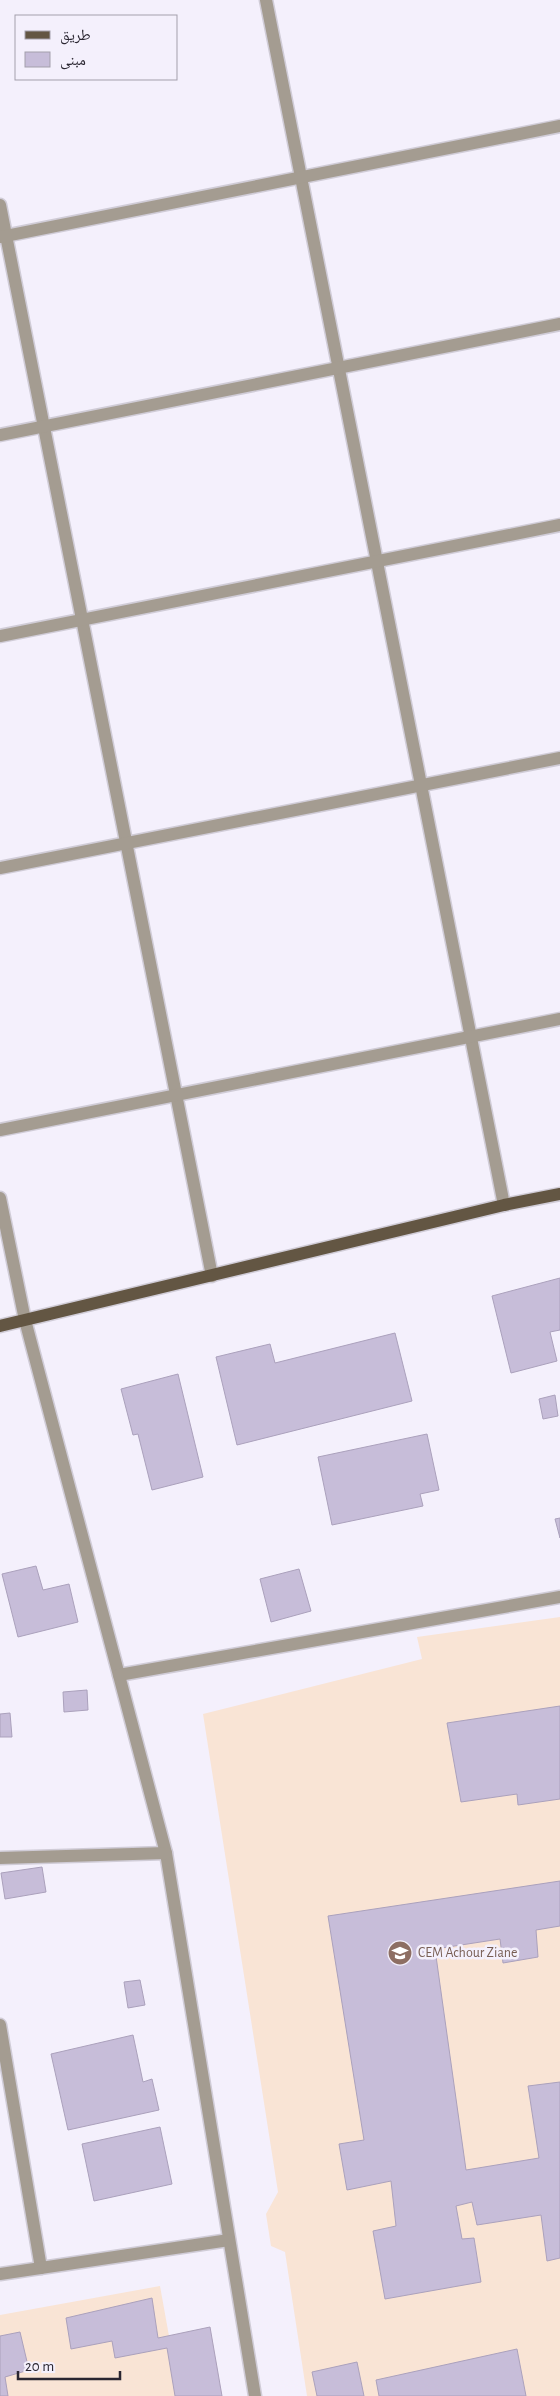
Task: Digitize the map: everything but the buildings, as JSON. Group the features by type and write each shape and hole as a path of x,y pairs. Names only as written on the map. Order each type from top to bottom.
{"main road":[{"path":"0,1326 504,1205 560,1194"}],"street":[{"path":"266,0 504,1205"},
{"path":"3,236 560,126"},
{"path":"0,205 3,236 44,427 212,1276"},
{"path":"0,435 560,324"},
{"path":"0,636 560,526"},
{"path":"0,868 560,758"},
{"path":"0,1130 560,1019"},
{"path":"0,1198 25,1320 166,1853 255,2396"},
{"path":"119,1676 560,1597"},
{"path":"0,1858 166,1853"},
{"path":"0,2025 41,2268"},
{"path":"0,2274 229,2240"}],"shaded area":[{"name":"CEM Achour Ziane","path":"560,1617 560,2396 307,2396 285,2252 271,2246 266,2214 278,2192 203,1714 422,1659 417,1637"},
{"path":"160,2286 169,2336 210,2327 222,2396 0,2396 0,2315"}],"place":[{"name":"CEM Achour Ziane","path":"400,1953"}]}
